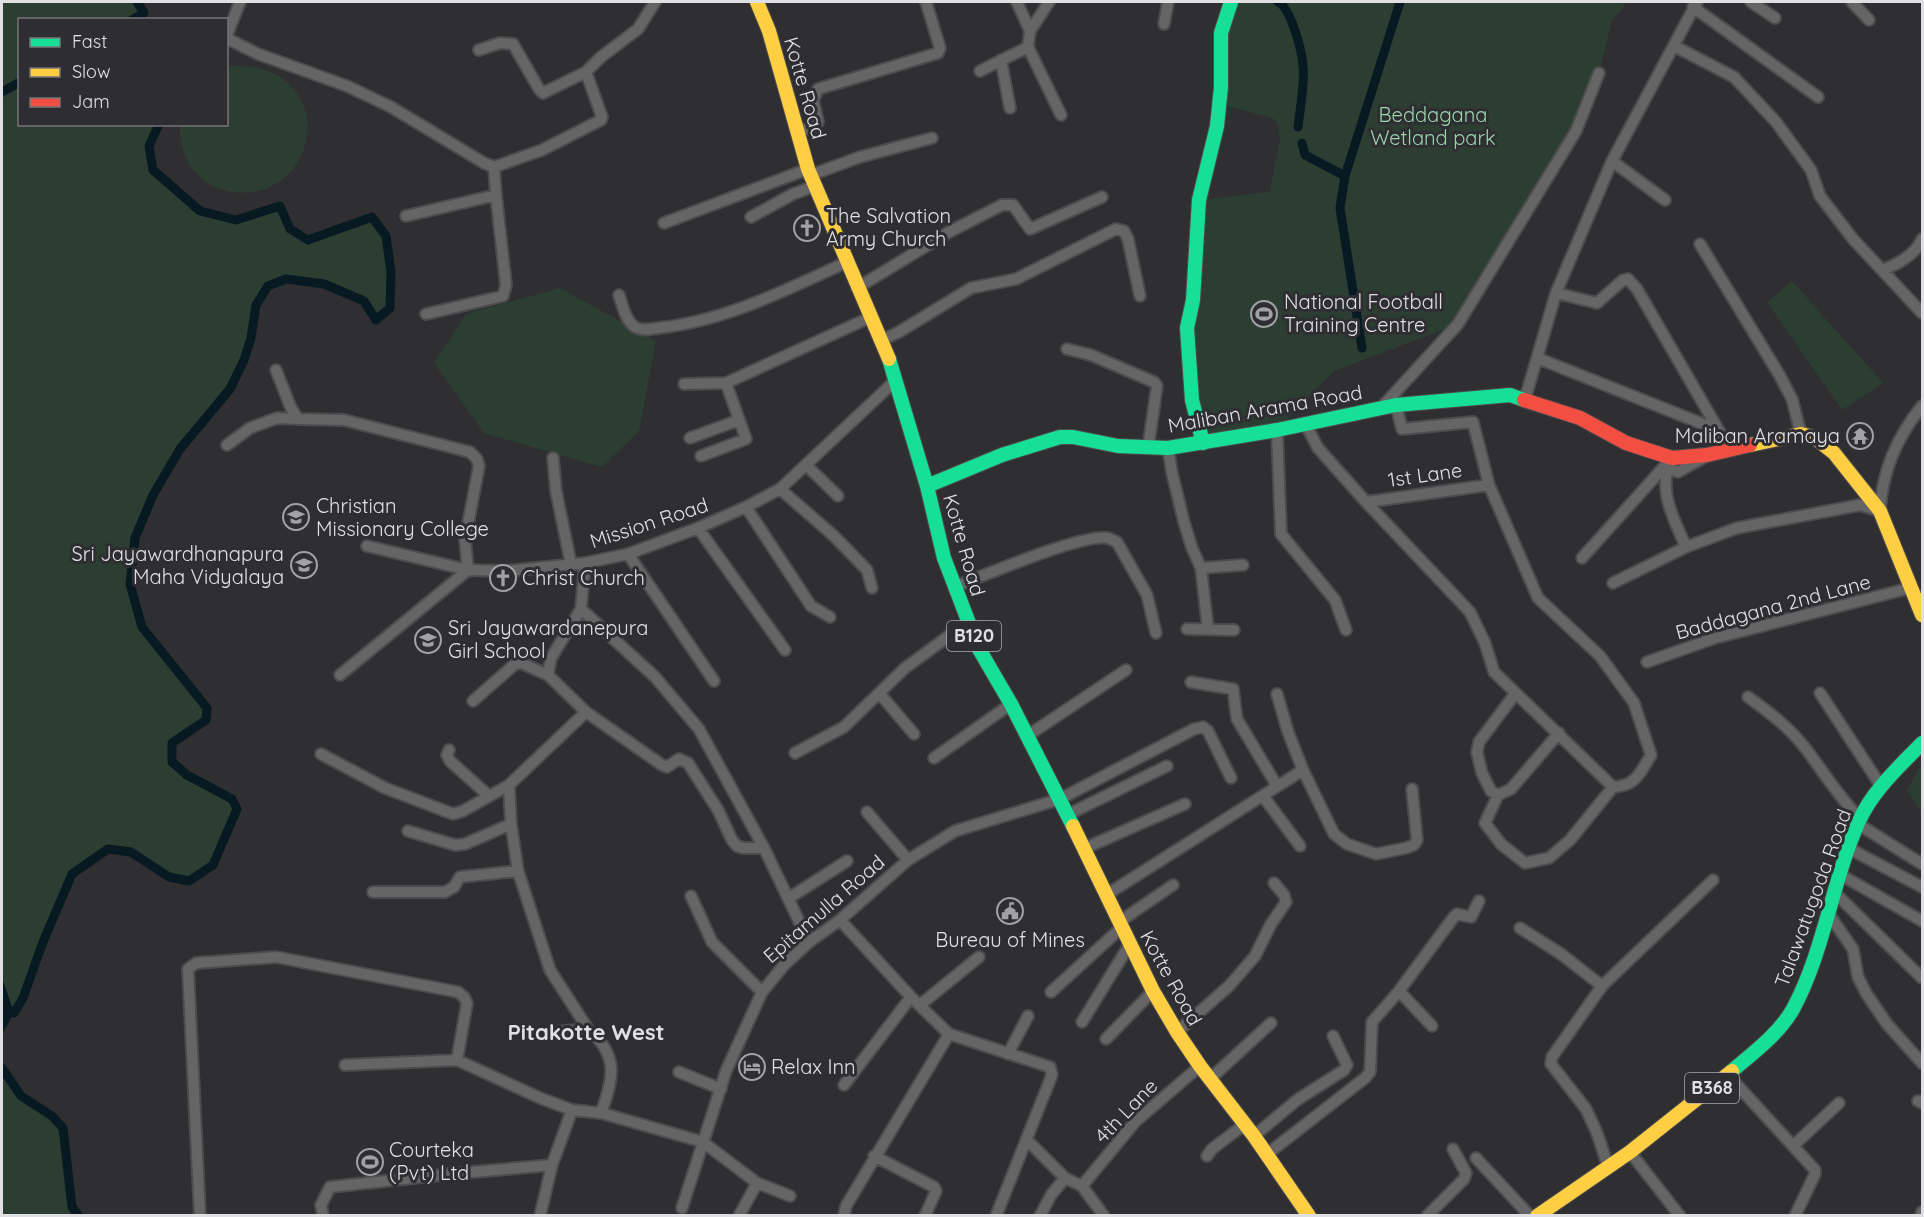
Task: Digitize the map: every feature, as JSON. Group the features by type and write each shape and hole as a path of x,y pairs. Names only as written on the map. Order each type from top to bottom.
{"main road":[{"name":"Kotte Road","path":"757,2 769,32 811,177 857,288 882,340 896,380 927,486 944,558 979,650 1028,736 1120,925 1177,1032 1309,1215"},
{"path":"1203,443 1192,400 1187,328 1193,300 1199,200 1217,126 1221,87 1221,33 1231,2"},
{"name":"Maliban Arama Road","path":"927,486 1002,455 1060,436 1073,436 1118,446 1168,448 1277,430 1396,405 1510,395 1581,418 1626,443 1670,463"},
{"path":"1670,463 1801,434 1815,437 1834,453 1880,511 1923,615"},
{"name":"Talawatugoda Road","path":"1536,1215 1630,1152 1728,1075 1770,1038 1792,1011 1809,973 1839,874 1859,821 1881,786 1923,743"}],"street":[{"path":"228,32 240,2"},
{"path":"479,50 500,43 513,44 543,93 586,72 601,57 638,29 655,2"},
{"path":"797,132 818,122 813,100 818,89 938,53 940,48 926,2"},
{"path":"1017,2 1030,31"},
{"path":"1049,2 1030,31 1028,46 1062,115"},
{"path":"1164,24 1168,2"},
{"path":"1750,2 1775,18"},
{"path":"1852,2 1869,20"},
{"path":"1525,399 1556,293 1612,160 1695,4 1818,97"},
{"path":"228,37 230,40 258,54 347,86 392,107 494,167 542,150 601,120 602,117 586,72"},
{"path":"980,71 1028,46"},
{"path":"1674,46 1734,77 1776,122 1811,170 1820,195 1853,239 1923,313"},
{"path":"1001,60 1010,108"},
{"path":"1381,408 1458,324 1571,139 1599,73"},
{"path":"663,223 811,177 860,157 932,138"},
{"path":"1612,160 1665,200"},
{"path":"426,314 503,296 506,285 495,195 494,167"},
{"path":"751,217 793,194 811,177"},
{"path":"406,216 495,195"},
{"path":"857,288 949,232 1002,205 1013,206 1030,229 1102,197"},
{"path":"882,340 971,288 1016,279 1116,229 1124,231 1128,239 1140,296"},
{"path":"1882,270 1896,266 1923,239"},
{"path":"1700,244 1780,376 1792,399 1801,434"},
{"path":"619,295 627,318 635,327 643,329 673,326 719,316 764,300 847,262"},
{"path":"1556,293 1597,303 1623,280 1628,279 1637,290 1730,450"},
{"path":"684,384 726,383 871,317"},
{"path":"1067,349 1091,355 1154,382 1157,386 1148,448"},
{"path":"1537,358 1718,430"},
{"path":"276,370 286,397 298,419"},
{"name":"Mission Road","path":"367,546 468,570 507,571 585,564 628,554 698,528 780,489 896,380"},
{"path":"701,456 746,439 726,383"},
{"path":"1396,405 1402,429 1473,422 1489,485 1538,598 1600,656 1634,703 1651,755 1635,780 1624,786 1613,787 1570,840 1549,858 1525,862 1502,844 1485,823 1498,795 1511,789 1559,733"},
{"path":"1613,583 1686,547 1737,528 1860,505 1880,511 1881,489 1890,455 1910,421 1923,406"},
{"path":"227,445 250,428 277,418 344,420 470,452 477,459 479,466 465,540 468,570 340,675"},
{"path":"690,438 739,420"},
{"path":"1305,423 1318,448 1365,502 1470,612 1485,643 1494,672 1613,787"},
{"path":"1277,430 1281,534 1335,600 1346,630"},
{"path":"1168,448 1191,548 1201,568 1208,628"},
{"path":"553,458 556,492 571,564"},
{"path":"1670,463 1664,488 1669,509 1686,547"},
{"path":"1582,558 1670,463"},
{"path":"806,465 838,496"},
{"name":"1st Lane","path":"1365,502 1489,485"},
{"path":"780,489 834,536 867,570 872,588"},
{"path":"746,507 811,606 830,617"},
{"path":"698,528 785,650"},
{"path":"954,587 1081,541 1108,538 1117,542 1147,595 1156,633"},
{"path":"628,554 714,681"},
{"path":"548,675 551,658 581,609 585,564"},
{"path":"1201,568 1243,565"},
{"name":"Baddagana 2nd Lane","path":"1647,662 1715,638 1910,588"},
{"path":"581,609 655,677 699,729 764,848 809,942"},
{"path":"795,753 844,727 905,668 968,622"},
{"path":"1187,629 1234,630"},
{"path":"473,701 514,665 521,663 548,675 586,712 662,765 667,767 679,759 688,763 718,810 732,840 743,848 764,848"},
{"path":"1028,736 1126,670"},
{"path":"1191,682 1233,689 1238,719 1277,786"},
{"path":"1820,693 1881,786"},
{"path":"880,694 914,734"},
{"path":"1277,694 1288,732 1303,770 1334,834 1347,844 1376,854 1413,845 1417,840 1412,789"},
{"path":"1498,795 1491,790 1482,773 1477,752 1479,742 1515,694"},
{"path":"1748,697 1778,719 1805,747 1859,821 1923,864"},
{"path":"934,758 1011,704"},
{"path":"321,754 386,788 453,814 463,811 508,785 586,712"},
{"name":"Epitamulla Road","path":"682,1209 726,1071 762,992 784,964 809,942 840,920 908,860 955,831 1060,799 1194,729 1203,727 1208,731 1232,778"},
{"path":"449,750 447,756 450,760 489,796"},
{"path":"1067,816 1167,766"},
{"path":"1106,894 1303,770"},
{"path":"508,785 518,871 550,970 588,1029 608,1054 612,1070 611,1087 601,1113"},
{"path":"1263,796 1300,846"},
{"path":"1083,849 1185,804"},
{"path":"867,812 908,860"},
{"path":"408,831 455,845 465,844 511,824"},
{"path":"1848,848 1923,887"},
{"path":"789,898 847,861"},
{"path":"373,892 445,892 454,887 460,878 518,871"},
{"path":"1839,874 1923,921"},
{"path":"1608,1166 1597,1132 1586,1109 1551,1064 1552,1057 1602,986 1713,880"},
{"path":"1177,1032 1229,986 1255,957 1271,924 1286,902 1274,883"},
{"path":"1051,992 1120,925 1173,885"},
{"path":"1834,892 1923,978"},
{"path":"691,896 712,942 762,992"},
{"path":"1266,1155 1365,1078 1370,1072 1372,1022 1399,991 1453,918 1457,914 1471,916 1479,901"},
{"path":"1828,913 1853,950 1858,977 1866,993 1887,1024 1923,1062"},
{"path":"840,920 910,997 949,1034 1050,1067 1052,1075 996,1215"},
{"path":"1520,928 1561,954 1602,986"},
{"path":"1082,1022 1130,944"},
{"path":"200,1215 188,969 191,966 196,963 276,957 458,992 467,1003 457,1060"},
{"path":"920,1005 979,957"},
{"path":"1106,1039 1153,990"},
{"path":"1399,991 1432,1026"},
{"path":"844,1085 910,997"},
{"path":"1008,1054 1028,1016"},
{"path":"1211,1078 1271,1023"},
{"path":"556,1032 588,1029"},
{"path":"844,1215 846,1206 874,1156 949,1034"},
{"path":"1254,1136 1297,1100 1344,1070 1347,1065 1346,1059 1333,1036"},
{"path":"345,1065 457,1060 572,1110 601,1113 703,1142 757,1184 790,1196"},
{"name":"4th Lane","path":"1082,1186 1135,1122 1200,1066"},
{"path":"680,1072 721,1089"},
{"path":"1728,1075 1813,1167 1815,1174 1796,1215"},
{"path":"1793,1146 1839,1103"},
{"path":"540,1215 552,1165 572,1110"},
{"path":"1207,1156 1212,1149 1245,1124"},
{"path":"1027,1140 1065,1178 1082,1186 1104,1215"},
{"path":"1427,1215 1464,1179 1466,1173 1454,1149"},
{"path":"1630,1152 1680,1215"},
{"path":"874,1156 934,1187 936,1191 925,1215"},
{"path":"1476,1158 1536,1215"},
{"path":"323,1215 321,1205 330,1187 552,1165"},
{"path":"1040,1215 1051,1195 1065,1178"},
{"path":"739,1215 757,1184"}],"green space":[{"path":"2,2 137,2 146,18 18,18 18,126 159,126 149,146 153,169 200,211 236,220 280,206 290,229 308,240 372,217 386,236 391,272 390,308 376,320 364,301 324,284 286,279 268,287 256,305 251,338 244,360 230,389 180,449 153,495 135,538 130,584 142,627 207,708 206,720 172,743 172,762 187,775 232,799 237,809 213,865 189,881 169,877 131,852 108,849 72,874 43,942 23,998 14,1013 2,978"},
{"name":"Beddagana Wetland park","path":"1231,2 1627,2 1612,21 1599,73 1576,131 1458,324 1334,371 1277,430 1203,443 1187,328 1199,200 1270,192 1280,138 1278,123 1272,118 1219,104"},
{"path":"228,68 261,69 286,81 299,96 307,120 308,130 300,159 286,177 267,188 246,193 225,191 206,182 190,166 181,143 180,126 228,126"},
{"path":"1792,281 1883,383 1842,410 1767,302"},
{"path":"560,288 656,341 639,431 602,467 484,433 434,363 466,314"},
{"path":"1922,763 1922,813 1907,790"},
{"path":"2,1068 21,1096 52,1116 63,1128 72,1206 79,1215 2,1215"}],"water":[{"path":"2,978 14,1013 2,1034"}],"waterway":[{"path":"135,18 144,13 137,2"},
{"path":"1278,2 1283,6 1291,21 1302,59 1303,80 1298,127"},
{"path":"1362,348 1340,208 1345,176 1400,2"},
{"path":"2,92 18,83"},
{"path":"14,1013 23,998 43,942 72,874 108,849 131,852 169,877 189,881 213,865 237,809 232,799 187,775 172,762 172,743 206,720 207,708 142,627 130,584 135,538 153,495 180,449 230,389 244,360 251,338 256,305 268,286 286,279 324,284 364,301 376,320 390,308 391,272 386,236 372,217 308,240 290,229 280,206 236,220 200,211 153,170 149,146 158,126"},
{"path":"1302,143 1305,155 1345,176"},
{"path":"2,1068 21,1096 52,1116 63,1128 72,1207 79,1216"}],"traffic: fast":[{"path":"1203,443 1192,400 1187,328 1193,300 1199,200 1217,126 1221,87 1221,33 1231,2"},
{"path":"889,359 927,486 944,558 979,649 1011,704 1073,826"},
{"path":"927,486 1002,455 1060,437 1073,437 1118,446 1168,448 1277,430 1396,405 1510,395 1524,400"},
{"path":"1732,1071 1773,1035 1793,1009 1813,964 1859,821 1879,789 1922,743"}],"traffic: slow":[{"path":"757,2 769,31 808,169 889,359"},
{"path":"1750,445 1801,434 1814,437 1834,453 1880,511 1922,615"},
{"path":"1073,826 1153,991 1177,1032 1254,1136 1309,1216"},
{"path":"1537,1216 1630,1152 1732,1071"}],"traffic: jam":[{"path":"1524,400 1580,418 1626,443 1672,458 1707,455 1750,445"}],"place":[{"name":"The Salvation Army Church","path":"807,228"},
{"name":"National Football Training Centre","path":"1264,314"},
{"name":"Maliban Aramaya","path":"1860,436"},
{"name":"Christian Missionary College","path":"296,517"},
{"name":"Sri Jayawardhanapura Maha Vidyalaya","path":"304,565"},
{"name":"Christ Church","path":"503,578"},
{"name":"Sri Jayawardanepura Girl School","path":"428,640"},
{"name":"Bureau of Mines","path":"1010,911"},
{"name":"Relax Inn","path":"752,1067"},
{"name":"Courteka (Pvt) Ltd","path":"370,1162"}],"district":[{"name":"Pitakotte West","path":"586,1032"}]}
